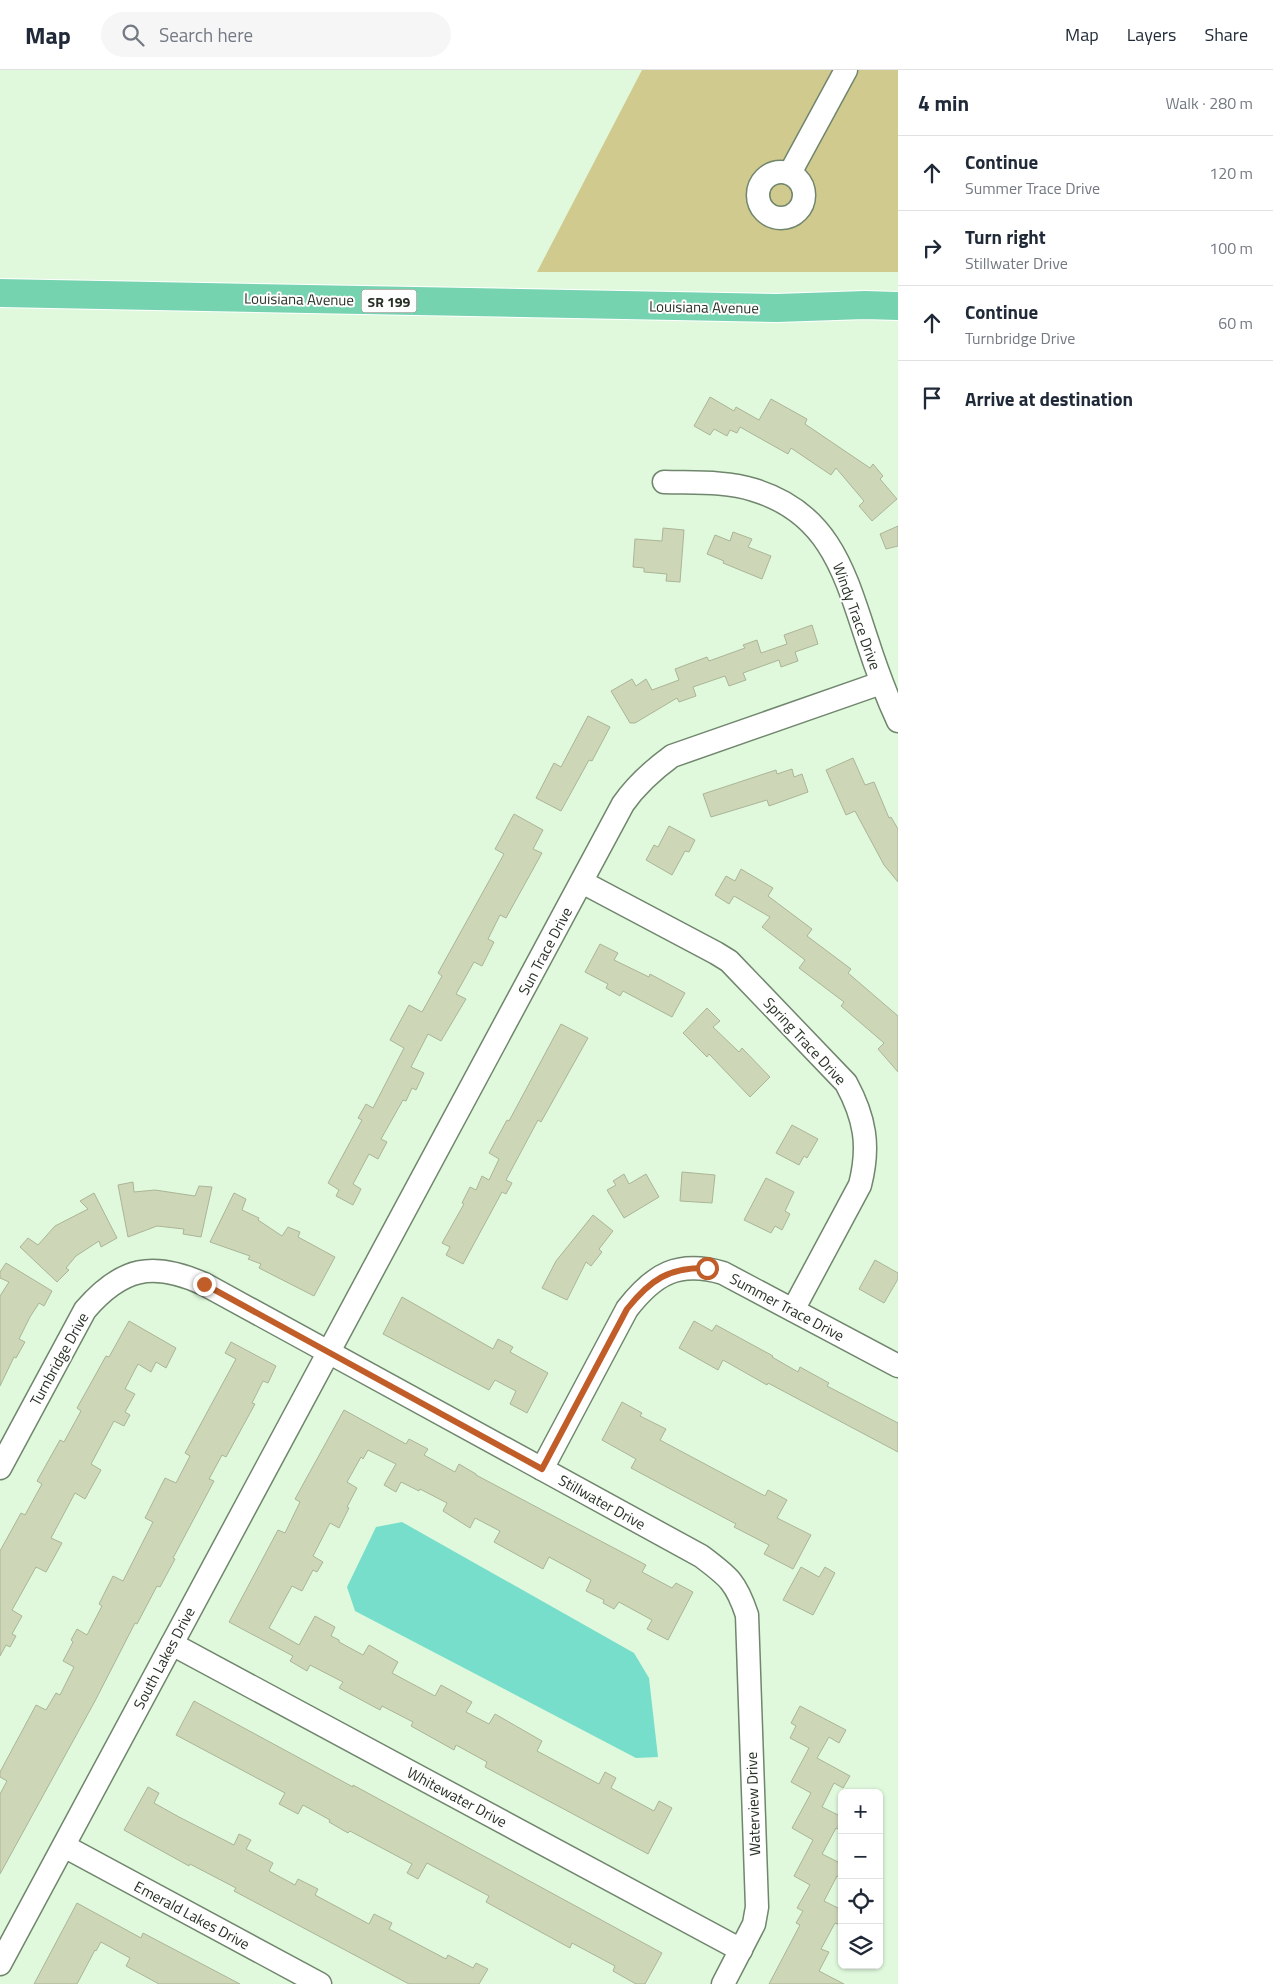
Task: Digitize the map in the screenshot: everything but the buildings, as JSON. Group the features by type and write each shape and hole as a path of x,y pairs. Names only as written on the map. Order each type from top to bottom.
{"main road":[{"name":"Louisiana Avenue","path":"0,293 777,308 865,305 898,306"},
{"name":"Louisiana Avenue","path":"777,308 898,318"}],"street":[{"path":"790,173 846,70"},
{"name":"Windy Trace Drive","path":"664,482 734,485 754,489 774,497 813,525 829,544 841,564 881,683 898,722"},
{"name":"Sun Trace Drive","path":"328,1353 623,804 633,789 672,756 881,683"},
{"name":"Spring Trace Drive","path":"582,882 716,953 729,962 846,1083 855,1100 864,1127 865,1155 860,1185 793,1310"},
{"name":"Summer Trace Drive","path":"542,1469 627,1309 642,1290 654,1280 679,1269 707,1268 723,1273 898,1366"},
{"name":"Turnbridge Drive","path":"0,1468 85,1310 101,1292 118,1280 162,1270 183,1275 204,1284 328,1353"},
{"name":"Stillwater Drive","path":"328,1353 701,1556 727,1575 740,1594 747,1616"},
{"name":"South Lakes Drive","path":"0,1964 328,1353"},
{"name":"Waterview Drive","path":"723,1984 754,1924 757,1907 747,1616"},
{"name":"Whitewater Drive","path":"172,1644 741,1950"},
{"name":"Emerald Lakes Drive","path":"64,1846 320,1984"}],"shaded area":[{"path":"642,70 898,70 898,272 537,272"}],"water":[{"path":"402,1522 634,1653 649,1678 658,1757 636,1758 355,1611 347,1587 376,1527"}],"route":[{"path":"204,1284 542,1469 627,1309 642,1290 654,1280 679,1269 707,1268"}]}
